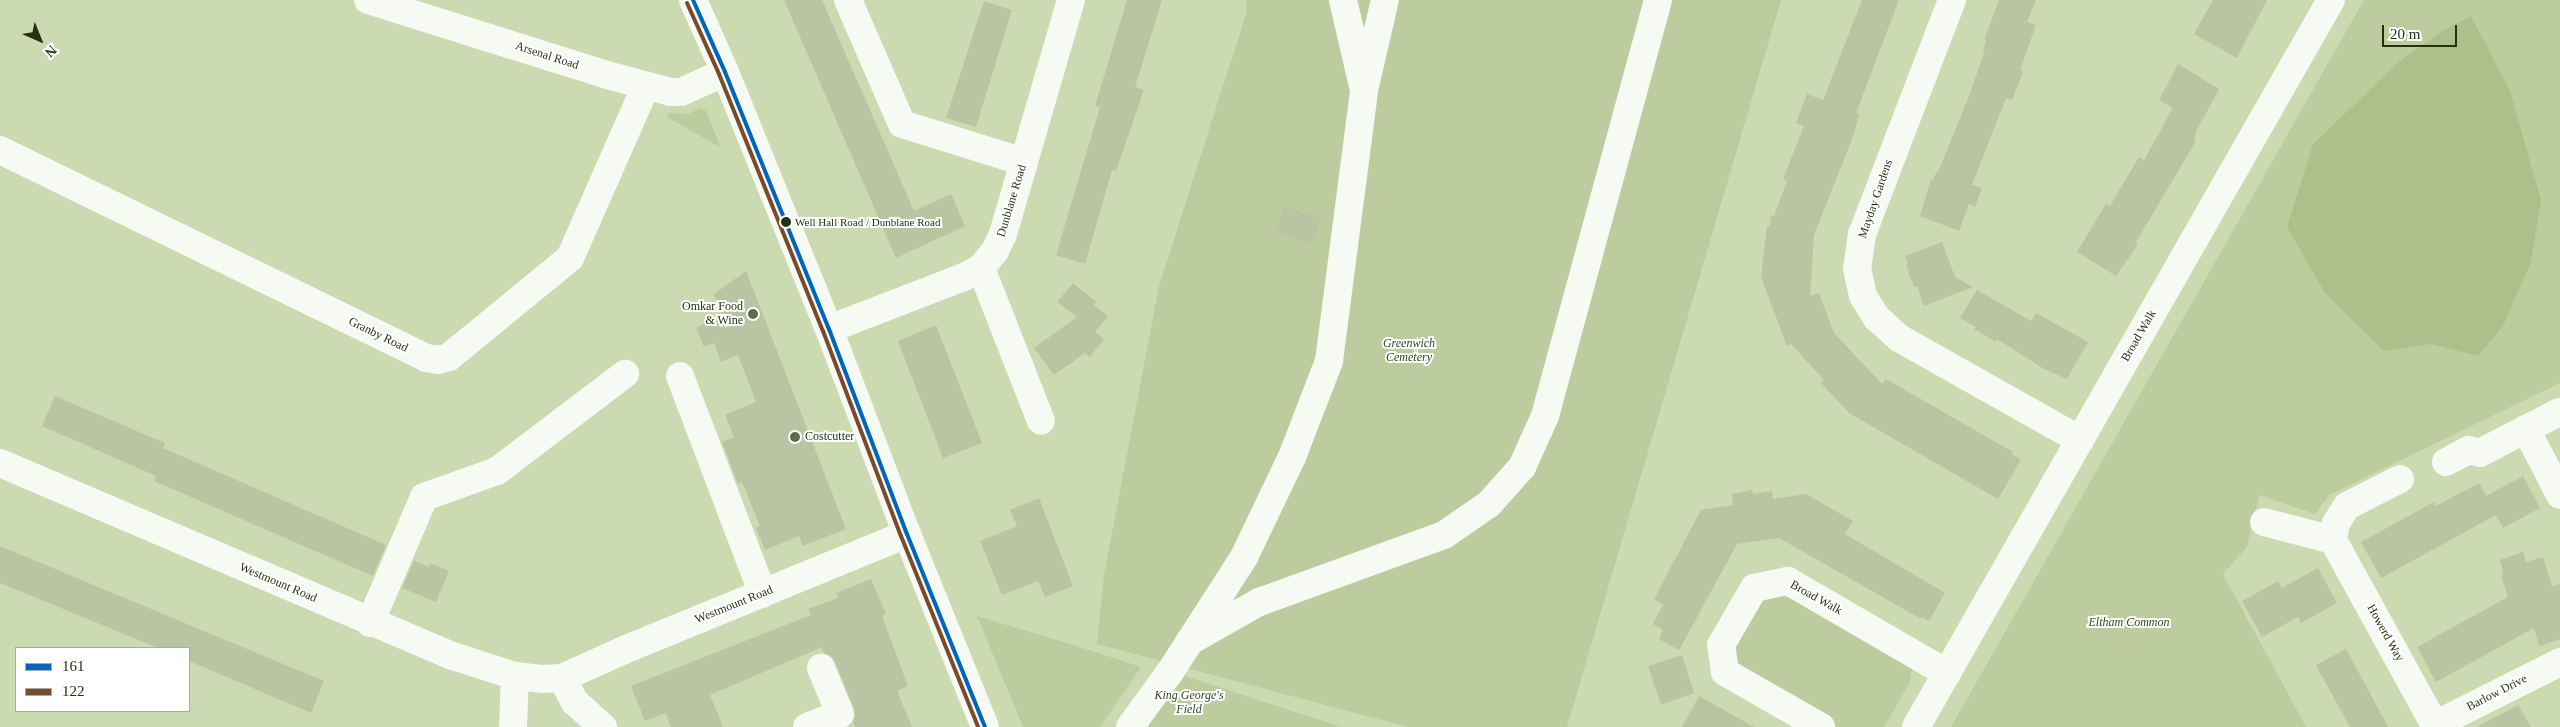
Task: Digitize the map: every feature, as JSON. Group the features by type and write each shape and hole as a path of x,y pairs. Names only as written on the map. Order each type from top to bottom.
{"main road":[{"name":"Arsenal Road","path":"368,0 418,9 646,86 681,92 725,72"},
{"path":"693,0 725,72 829,329 907,534 985,727"},
{"path":"848,0 902,124 1024,162"},
{"name":"Dunblane Road","path":"829,329 964,277 981,268 995,251 1003,234 1071,0"},
{"path":"1343,0 1364,90"},
{"path":"1130,727 1190,641 1244,557 1292,458 1329,361 1364,90 1385,0"},
{"path":"1190,641 1259,602 1444,535 1489,504 1522,467 1544,416 1658,0"},
{"name":"Mayday Gardens","path":"1952,0 1862,234 1857,268 1863,296 1877,318 1899,338 2080,440"},
{"name":"Broad Walk","path":"1916,727 2331,0"},
{"name":"Granby Road","path":"0,150 426,358 438,360 449,357 570,258 646,86"},
{"path":"981,268 1041,420"},
{"path":"370,623 424,497 497,471 625,374"},
{"path":"680,376 763,594"},
{"path":"2446,462 2469,450 2480,453 2560,412"},
{"path":"2526,429 2560,495"},
{"name":"Westmount Road","path":"0,463 370,623 453,656 515,676 542,679 562,678 624,650 907,534"},
{"path":"2264,522 2333,540 2336,524 2347,506 2400,480"},
{"name":"Howerd Way","path":"2333,540 2435,726"},
{"name":"Broad Walk","path":"1821,727 1725,672 1721,645 1754,588 1788,581 1947,673"},
{"name":"Barlow Drive","path":"2435,726 2560,662"},
{"path":"807,727 840,714 821,668"},
{"path":"513,727 515,676"},
{"path":"562,678 575,702 603,727"}],"green space":[{"name":"Greenwich Cemetery","path":"1246,0 1781,0 1567,727 1408,727 1097,644 1104,575 1159,286 1247,11"},
{"name":"Eltham Common","path":"2364,0 2560,0 2560,383 2329,495 2315,514 2259,495 2247,547 2223,574 2306,727 1951,727"},
{"path":"2471,16 2510,91 2541,200 2531,262 2503,326 2478,356 2431,344 2384,351 2325,293 2287,227 2313,144 2399,62 2445,29"},
{"path":"701,108 706,111 721,148 667,117 669,113 688,114"},
{"path":"1783,592 1912,667 1910,682 1884,727 1838,727 1747,674 1738,664 1733,643 1754,603"},
{"path":"977,616 1141,667 1100,727 1023,727"},
{"name":"King George's Field","path":"1179,674 1341,727 1141,727"}],"building":[{"path":"784,0 822,0 914,211 951,194 965,226 896,258"},
{"path":"1127,0 1162,0 1135,87 1144,90 1116,171 1112,170 1085,264 1056,255 1100,107 1095,106"},
{"path":"1862,0 1899,0 1856,113 1859,114 1854,134 1814,235 1810,296 1819,293 1834,333 1882,384 1886,379 2013,452 2011,454 2021,460 1998,499 1849,413 1821,383 1824,380 1791,344 1787,346 1761,277 1767,226 1770,227 1771,215 1774,216 1787,181 1783,179 1804,126 1796,123 1807,94 1823,100"},
{"path":"1999,0 2036,0 2027,22 2036,25 2020,70 2023,72 2012,100 2006,98 1972,185 1982,188 1975,207 1969,204 1959,231 1920,216 1931,179 1933,180 1938,172 1969,96 1985,50 1983,50 1986,41 1984,40"},
{"path":"2213,0 2267,0 2237,58 2194,34"},
{"path":"984,1 1012,10 976,127 946,118"},
{"path":"2178,64 2219,89 2196,132 2194,140 2196,141 2136,242 2138,243 2116,276 2077,252 2106,204 2110,206 2139,157 2144,160 2173,108 2159,100"},
{"path":"1284,206 1321,218 1312,244 1275,232"},
{"path":"1942,242 1955,277 1973,287 1924,306 1917,286 1914,287 1906,265 1908,264 1905,256"},
{"path":"746,271 846,529 803,546 799,536 765,550 756,528 760,526 742,482 738,484 722,442 734,437 725,415 756,402 738,355 721,362 714,343 704,347 696,328 722,314 714,294"},
{"path":"1073,283 1096,302 1094,305 1108,316 1095,332 1104,339 1090,357 1085,353 1054,375 1034,348 1077,317 1057,302"},
{"path":"1977,290 2031,321 2036,313 2088,342 2067,379 2044,369 1997,339 1996,342 1960,318"},
{"path":"936,325 982,443 943,458 898,341"},
{"path":"55,396 165,443 163,448 386,545 373,576 154,481 156,476 42,426"},
{"path":"2523,476 2540,508 2503,528 2496,515 2381,578 2361,542 2434,502 2436,506 2479,483 2486,496"},
{"path":"1752,490 1753,494 1772,491 1773,499 1806,494 1853,521 1845,534 1945,593 1929,621 1922,617 1921,619 1779,538 1737,544 1679,650 1659,639 1663,630 1653,624 1663,605 1654,599 1701,510 1733,505 1732,494"},
{"path":"1039,498 1073,586 1045,597 1038,581 1002,595 980,541 1017,526 1010,510"},
{"path":"0,546 324,681 311,713 190,661 190,647 156,647 0,583"},
{"path":"2523,552 2526,562 2543,557 2552,586 2560,584 2560,639 2539,646 2534,628 2436,682 2417,647 2508,597 2501,576 2503,572 2500,560"},
{"path":"414,561 429,567 430,563 449,571 436,602 402,588"},
{"path":"2318,568 2337,603 2301,623 2298,617 2262,637 2242,601 2278,581 2282,588"},
{"path":"871,579 886,614 882,616 908,686 897,691 912,727 855,727 853,722 855,716 854,708 835,662 831,656 824,653 822,647 710,695 723,727 671,727 666,713 645,721 631,686 811,615 808,609 838,598 836,593"},
{"path":"2346,649 2388,727 2350,727 2316,665"},
{"path":"1682,655 1694,693 1661,705 1648,666"},
{"path":"1699,696 1754,727 1682,727"},
{"path":"2518,705 2531,727 2477,727"}],"transit line":[{"name":"161","path":"693,0 725,72 829,329 907,534 985,727"},
{"name":"122","path":"687,3 719,74 823,331 901,536 978,727"}],"place":[{"name":"Well Hall Road / Dunblane Road","path":"786,222"},
{"name":"Omkar Food & Wine","path":"753,314"},
{"name":"Costcutter","path":"795,437"}]}
